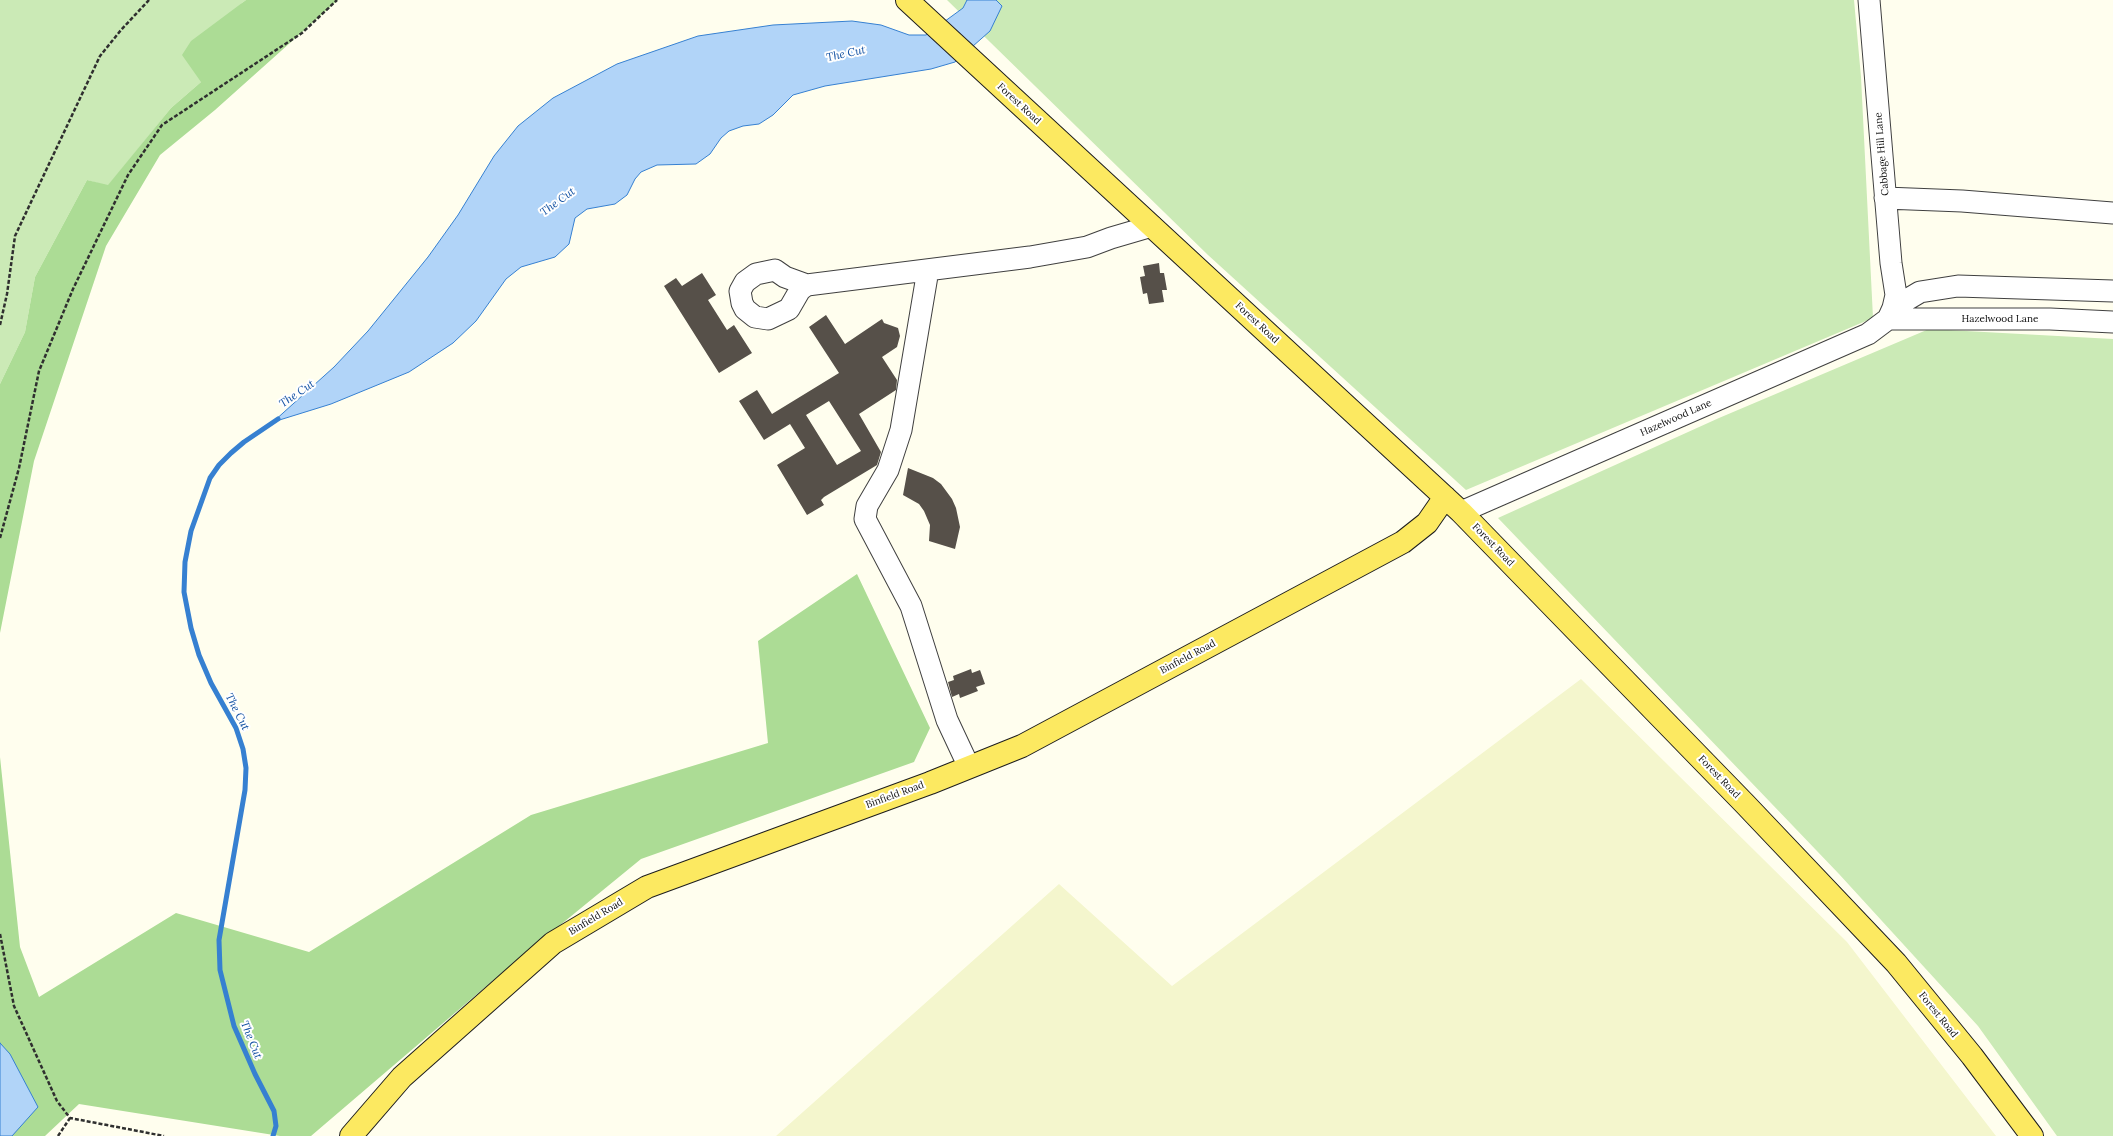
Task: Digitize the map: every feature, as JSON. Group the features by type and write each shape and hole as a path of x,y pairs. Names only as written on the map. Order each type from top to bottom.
{"main road":[{"name":"Forest Road","path":"907,0 1461,512 1745,804 1896,963 1972,1056 2032,1136"},
{"name":"Binfield Road","path":"351,1136 363,1127 402,1077 553,943 647,887 1022,746 1403,542 1427,523 1445,497"}],"street":[{"name":"Cabbage Hill Lane","path":"1868,0 1885,198 1896,295 1890,314"},
{"path":"1885,198 1962,201 2113,213"},
{"path":"807,285 1030,258 1087,247 1152,226"},
{"path":"928,270 900,430 888,470 867,506 865,519 911,606 946,720 969,767"},
{"path":"1890,314 1920,292 1958,286 2113,291"},
{"name":"Hazelwood Lane","path":"1461,512 1868,334 1890,314 2113,322"}],"path":[{"path":"0,326 15,236 100,56 121,30 149,0"},
{"path":"0,538 19,468 38,371 73,289 128,175 162,126 302,33 337,0"},
{"path":"0,934 14,1006 57,1101 70,1118 164,1136"},
{"path":"58,1136 70,1118"}],"green space":[{"path":"0,0 246,0 242,3 201,82 171,108 108,186 87,180 35,277 25,332 0,384"},
{"path":"246,0 338,0 215,110 160,155 106,246 34,461 0,633 0,384 25,332 35,277 87,180 108,185 171,108 201,82 182,55 191,41"},
{"path":"947,0 1854,0 1861,77 1873,318 1466,490 1208,255"},
{"path":"1929,329 2113,339 2113,1136 2057,1136 1978,1026 1839,874 1498,518 1719,418"},
{"path":"857,574 930,728 914,762 641,859 504,971 311,1136 280,1136 79,1104 45,1136 0,1136 0,757 20,947 39,997 176,913 309,952 531,815 768,743 758,641"},
{"path":"1581,679 1847,942 1996,1136 776,1136 1059,884 1172,986"}],"water":[{"path":"967,0 996,0 1002,6 990,31 955,62 931,69 825,86 793,95 773,115 759,124 743,126 729,131 721,138 710,154 696,164 657,165 641,172 635,179 627,195 615,204 587,209 575,218 569,244 555,257 521,267 506,279 476,321 453,343 409,372 331,404 273,422 334,367 368,331 428,257 458,215 494,156 518,126 553,98 617,64 698,36 773,25 852,21 881,25 909,35 926,35 963,8"},
{"path":"0,1043 10,1054 38,1107 12,1136 0,1136"}],"building":[{"path":"1159,263 1160,273 1164,273 1167,290 1162,290 1164,302 1149,304 1147,293 1143,294 1140,277 1145,276 1143,266"},
{"path":"702,273 716,295 708,300 727,330 734,325 752,353 719,373 664,286 676,278 682,286"},
{"path":"826,315 845,344 882,319 884,323 898,328 900,336 897,347 882,357 897,380 896,390 859,414 881,452 877,465 824,497 821,500 824,505 807,515 777,465 805,448 790,424 764,440 739,401 757,390 772,414 839,373 809,327","holes":["829,401 861,451 837,465 806,415"]},
{"path":"908,468 933,478 941,484 952,499 956,508 960,527 955,549 929,541 930,525 924,511 919,504 903,495"},
{"path":"971,669 972,673 980,670 985,684 976,687 978,691 960,698 959,694 952,697 948,682 954,680 953,676"}],"waterway":[{"name":"The Cut","path":"273,1136 276,1126 274,1111 255,1074 234,1026 220,970 219,940 245,790 246,768 243,749 236,728 211,683 199,655 191,628 184,592 185,562 191,531 210,478 219,465 231,453 244,442 278,419"}]}
